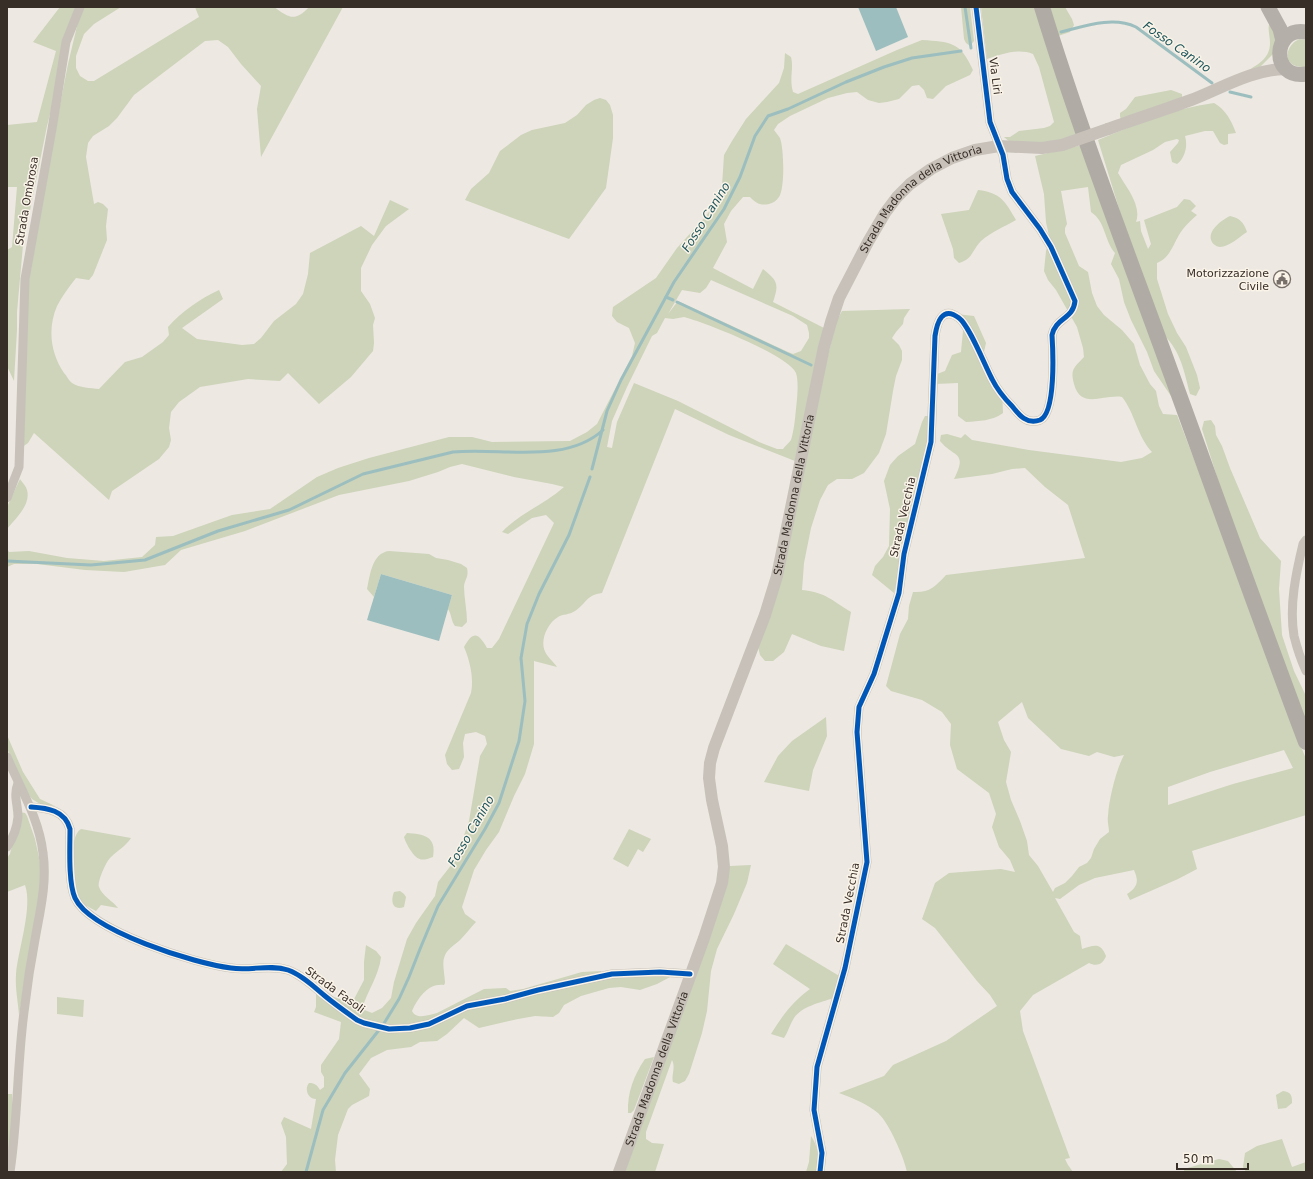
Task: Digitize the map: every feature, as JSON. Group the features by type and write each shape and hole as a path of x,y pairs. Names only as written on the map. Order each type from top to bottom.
{"highway":[{"path":"1042,7 1055,50 1092,155 1252,598 1306,742"}],"main road":[{"path":"1269,8 1282,21 1302,31"},
{"path":"1269,8 1280,29 1283,41"},
{"path":"1302,31 1287,36 1280,49 1283,64 1290,72 1304,76"}],"street":[{"name":"Strada Ombrosa","path":"7,498 19,467 25,279 66,42 80,7"},
{"name":"Via Liri","path":"976,7 990,122 999,146"},
{"name":"Strada Madonna della Vittoria","path":"619,1172 722,883 724,867 722,846 712,800 709,778 710,763 714,748 765,615 777,576 824,347 839,298 885,212 897,197 920,176 952,158 975,150 999,146 1042,148 1062,145 1190,100 1283,64"},
{"name":"Strada Vecchia","path":"820,1172 822,1153 814,1110 817,1067 845,968 867,862 857,732 859,707 874,674 899,593 904,554 931,442 935,336 937,322 940,317 946,314 952,314 959,318 968,330 993,381 1001,393 1021,417 1033,421 1046,415 1048,410 1052,390 1052,335 1054,328 1071,313 1074,308 1075,301 1050,247 1040,229 1012,192 1007,179 1003,155 999,146"},
{"path":"1306,540 1303,544 1294,582 1293,611 1294,636 1306,671"},
{"path":"7,757 18,783 31,807 43,851 44,887 24,1012 19,1054 13,1152 10,1172"},
{"path":"7,847 12,840 17,825 18,810 15,791 18,783"},
{"name":"Strada Fasoli","path":"31,807 48,808 53,810 63,816 69,824 71,888 79,905 86,913 135,939 201,963 234,969 277,968 295,973 357,1020 375,1026 400,1029 420,1027 439,1020 468,1006 612,974 660,972 690,974"}],"green space":[{"path":"60,7 77,7 47,126 23,245 17,312 14,381 7,366 7,250 12,247 17,187 7,187 7,125 37,122 56,51 33,42"},
{"path":"84,7 121,7 94,24 84,34 76,56 76,68 80,76 88,81 94,81 199,17 195,7 274,7 284,14 292,17 300,15 309,7 343,7 261,157 257,109 261,86 228,47 218,40 205,41 134,95 117,118 109,126 93,136 88,143 86,157 94,204 98,202 103,204 108,209 106,226 107,240 93,275 89,280 76,278 63,295 54,315 51,332 53,350 56,358 64,373 75,385 99,389 125,362 142,357 163,342 169,335 168,327 185,311 198,301 219,290 223,299 182,328 197,339 242,345 254,344 261,338 274,321 296,304 303,294 308,274 310,253 361,226 374,236 390,200 409,209 386,226 372,245 361,268 361,291 370,304 375,318 373,325 374,343 373,351 351,377 319,404 288,373 280,381 248,379 200,387 179,402 171,412 169,428 171,440 169,447 159,459 112,491 109,500 34,433 28,443 21,448 26,279 68,64 78,22"},
{"path":"961,7 970,7 974,41 970,46 964,39"},
{"path":"981,7 1036,7 1078,135 1053,143 1011,143 1004,137 1010,137 1019,131 1044,128 1050,126 1054,122 1039,67 1033,54 1028,52 1016,52 987,59"},
{"path":"1050,7 1065,7 1074,25 1070,32 1058,36"},
{"path":"1270,21 1277,37 1274,53 1260,67 1247,71 1260,63 1268,53 1270,48"},
{"path":"1300,39 1306,40 1306,67 1291,64 1288,56 1288,52 1292,44"},
{"path":"922,40 940,41 959,48 973,70 970,75 946,86 933,99 927,98 924,90 919,85 912,86 899,99 879,103 868,100 857,92 847,93 828,98 790,116 778,124 774,130 780,138 783,168 782,186 779,197 772,203 763,205 750,197 743,197 731,211 724,224 727,242 713,268 753,289 763,269 776,283 776,291 773,302 824,328 795,461 729,435 675,409 602,593 590,597 573,612 558,617 551,623 546,631 543,645 544,649 557,667 534,661 534,744 525,774 499,832 474,870 462,907 465,914 476,922 445,955 443,963 444,985 433,986 424,992 412,1011 414,1014 420,1016 430,1015 437,1013 484,989 506,988 510,991 523,989 582,972 601,971 600,978 672,976 657,984 640,990 621,987 609,988 581,996 564,1005 559,1013 553,1017 535,1016 479,1028 464,1018 437,1041 420,1042 411,1047 387,1050 371,1058 359,1074 370,1089 369,1096 352,1105 348,1109 338,1135 335,1160 336,1172 281,1172 287,1164 286,1137 281,1123 284,1117 311,1129 316,1099 309,1096 307,1088 309,1083 314,1084 320,1090 324,1087 324,1077 321,1072 321,1065 339,1039 341,1022 314,1012 316,1007 316,986 334,997 352,1003 364,980 366,945 376,951 381,957 378,971 362,1009 372,1013 382,1008 391,998 394,982 407,939 435,896 438,882 456,859 469,821 480,756 487,744 485,736 476,732 465,734 463,743 464,757 459,769 452,770 447,764 445,755 471,693 472,687 471,670 464,647 473,636 478,636 487,648 492,648 499,639 554,523 546,515 532,518 508,534 502,532 517,519 549,499 564,487 514,477 462,464 409,481 339,495 245,531 181,550 165,565 124,572 85,570 37,564 14,564 7,567 7,549 9,552 29,551 67,558 104,561 142,557 155,545 156,537 173,536 232,515 270,509 317,477 338,468 369,458 449,437 472,437 492,442 570,441 587,432 597,424 632,356 635,343 629,328 617,322 612,316 613,307 656,278 677,248 706,216 716,202 722,186 724,155 746,119 779,83 784,68 785,53 791,57 792,87 793,92 798,94","holes":["711,280 793,316 807,325 809,338 801,351 793,354 788,352 678,301 668,314 682,290 700,293 706,288","684,317 709,325 744,340 778,357 790,366 796,373 798,391 794,429 791,440 783,449 777,449 759,442 678,401 634,383 617,422 612,448 607,447 612,421 652,336 657,333 665,318 673,319"]},
{"path":"1171,90 1182,94 1182,99 1121,121 1120,113 1126,109 1135,97"},
{"path":"600,98 606,100 610,105 613,115 613,138 606,188 569,239 465,200 471,189 489,173 500,151 521,135 532,130 565,123 577,115 586,105"},
{"path":"1214,103 1228,116 1236,133 1228,134 1228,144 1224,145 1220,143 1213,131 1205,131 1185,136 1185,152 1177,164 1172,162 1170,152 1178,143 1179,140 1177,139 1165,142 1153,150 1121,165 1118,173 1135,203 1137,209 1136,222 1140,221 1141,231 1148,249 1151,244 1144,220 1177,207 1184,199 1190,200 1196,206 1191,211 1197,215 1180,233 1166,257 1157,263 1157,279 1168,314 1186,347 1197,375 1200,388 1196,396 1190,394 1184,370 1178,355 1170,341 1164,335 1121,215 1098,140 1169,113 1199,105"},
{"path":"1082,145 1171,390 1171,396 1154,371 1147,352 1131,320 1124,302 1119,279 1111,264 1115,253 1111,248 1100,221 1091,212 1088,187 1061,191 1067,224 1065,233 1079,266 1088,272 1092,293 1097,306 1104,315 1122,330 1134,344 1140,365 1150,384 1156,391 1159,406 1163,414 1177,415 1306,759 1306,815 1192,851 1197,869 1130,900 1127,894 1133,889 1137,881 1134,870 1095,878 1079,885 1060,899 1055,898 1074,932 1080,936 1082,949 1090,946 1097,946 1102,948 1106,956 1099,964 1095,965 1089,963 1033,995 1020,1011 1023,1031 1070,1158 1065,1159 1073,1172 907,1172 896,1141 887,1124 878,1113 865,1104 839,1093 884,1076 893,1065 946,1041 997,1006 990,995 935,928 922,919 935,883 949,873 1001,869 1015,872 1010,860 999,847 992,827 996,814 989,793 957,769 950,745 951,724 942,712 922,700 891,691 886,686 900,634 908,619 909,606 913,592 928,590 946,575 1085,558 1068,505 1045,487 1025,468 954,479 960,464 959,459 958,456 940,441 941,435 947,434 961,438 965,434 972,440 1029,450 1121,462 1142,458 1152,452 1143,439 1130,410 1122,397 1087,399 1082,397 1077,392 1072,375 1075,366 1084,357 1083,348 1077,327 1044,271 1046,251 1050,240 1046,222 1044,194 1035,156","holes":["1022,702 1028,718 1061,749 1089,756 1097,752 1114,757 1124,755 1118,768 1111,793 1108,818 1109,832 1100,839 1087,863 1079,867 1065,883 1055,888 1053,892 1038,866 1029,855 1027,841 1011,800 1006,782 1011,752 1004,740 998,722","1284,750 1293,768 1233,784 1168,805 1168,787 1210,772"]},
{"path":"978,190 992,193 1002,199 1016,220 993,232 981,241 970,257 959,263 954,258 953,249 941,214 969,210"},
{"path":"1230,216 1241,221 1247,232 1227,245 1220,247 1212,242 1211,234 1219,223"},
{"path":"910,309 904,318 903,324 892,338 899,345 902,351 902,360 896,376 886,434 879,453 864,473 852,479 837,479 828,485 820,500 811,528 804,563 802,590 823,595 851,612 844,651 821,646 792,634 784,652 773,661 765,661 760,655 758,647 836,322 842,311"},
{"path":"956,314 974,316 986,343 983,356 1002,390 1003,413 994,418 966,422 958,416 958,383 935,384 937,374 945,371 952,355 961,352 964,320"},
{"path":"925,416 928,416 929,442 912,510 894,593 872,575 875,566 883,557 889,546 890,509 884,481 890,465 898,456 915,444"},
{"path":"1211,420 1215,426 1216,435 1260,538 1281,561 1279,589 1282,635 1294,671 1306,696 1306,723 1232,525 1202,429 1204,421"},
{"path":"20,479 27,490 27,501 22,511 7,529 7,507"},
{"path":"389,551 429,554 436,558 461,564 467,568 467,576 464,586 467,622 462,627 455,626 448,609 452,595 381,574 374,597 367,589 371,571 375,560 383,553"},
{"path":"826,717 827,736 813,770 809,791 764,782 778,756 792,741"},
{"path":"7,735 23,772 40,799 55,806 40,804 32,799 23,787 7,748"},
{"path":"20,812 25,813 27,816 35,839 40,862 40,898 19,1015 16,974 26,916 27,894 25,885 7,892 7,858 10,854"},
{"path":"81,829 131,838 109,859 99,880 100,890 118,908 101,905 96,911 83,904 77,898 73,850 74,841"},
{"path":"629,829 651,839 643,852 638,849 628,867 613,859"},
{"path":"407,833 423,835 431,840 434,850 433,857 422,860 414,855 404,837"},
{"path":"751,865 747,883 717,949 711,971 707,1011 702,1033 689,1074 685,1081 679,1084 673,1082 674,1066 672,1060 646,1132 646,1139 652,1143 664,1144 655,1172 625,1172 730,866"},
{"path":"400,891 406,897 404,907 397,908 393,905 392,899 394,892"},
{"path":"786,944 841,977 833,998 812,1005 797,1014 784,1038 771,1034 788,1009 810,989 773,964"},
{"path":"57,997 84,1000 83,1017 57,1014"},
{"path":"654,1057 634,1110 631,1113 628,1113 630,1091 638,1071 645,1059"},
{"path":"1283,1091 1290,1094 1292,1103 1286,1108 1278,1109 1276,1095"},
{"path":"7,1094 12,1094 13,1137 7,1172"},
{"path":"811,1136 817,1149 819,1172 806,1172 809,1162"},
{"path":"1282,1139 1292,1167 1306,1162 1306,1172 1246,1172 1243,1167 1245,1153 1257,1146"},
{"path":"1219,1159 1228,1161 1237,1172 1184,1172 1184,1169"}],"water":[{"path":"858,7 896,7 908,37 876,51"},
{"path":"381,574 452,595 439,641 367,620"}],"waterway":[{"path":"965,7 971,48"},
{"name":"Fosso Canino","path":"1061,32 1108,22 1118,22 1136,27 1212,83"},
{"name":"Fosso Canino","path":"592,469 607,411 621,380 674,282 724,209 740,177 755,136 768,116 788,109 846,82 884,67 912,58 961,51"},
{"name":"Fosso Canino","path":"1230,92 1251,97"},
{"name":"Fosso Canino","path":"666,297 673,300"},
{"path":"677,302 811,365"},
{"path":"7,561 91,565 145,560 218,531 289,510 363,474 453,452 531,452 570,448 588,441 603,430"},
{"name":"Fosso Canino","path":"383,1025 399,999 438,906 485,829 499,803 519,741 525,701 521,658 527,624 539,594 569,535 590,477"},
{"name":"Fosso Canino","path":"306,1172 323,1110 345,1073 379,1030"}],"cycle path":[{"path":"820,1172 822,1153 814,1110 817,1067 845,968 867,862 857,732 859,707 874,674 899,593 904,554 931,442 935,336 937,326 941,317 944,315 948,314 959,318 963,322 977,346 996,386 1006,400 1021,416 1027,420 1035,421 1040,420 1045,415 1049,406 1053,367 1052,335 1057,325 1071,312 1075,301 1051,247 1040,229 1012,192 1007,179 1003,155 990,122 976,7"},
{"path":"31,807 55,811 68,823 70,829 70,874 75,898 85,910 101,922 122,934 146,944 194,960 238,969 281,968 288,970 303,978 357,1020 364,1023 389,1029 410,1028 429,1024 467,1006 505,999 538,990 612,974 660,972 690,974"}],"place":[{"name":"Motorizzazione Civile","path":"1282,279"}]}
